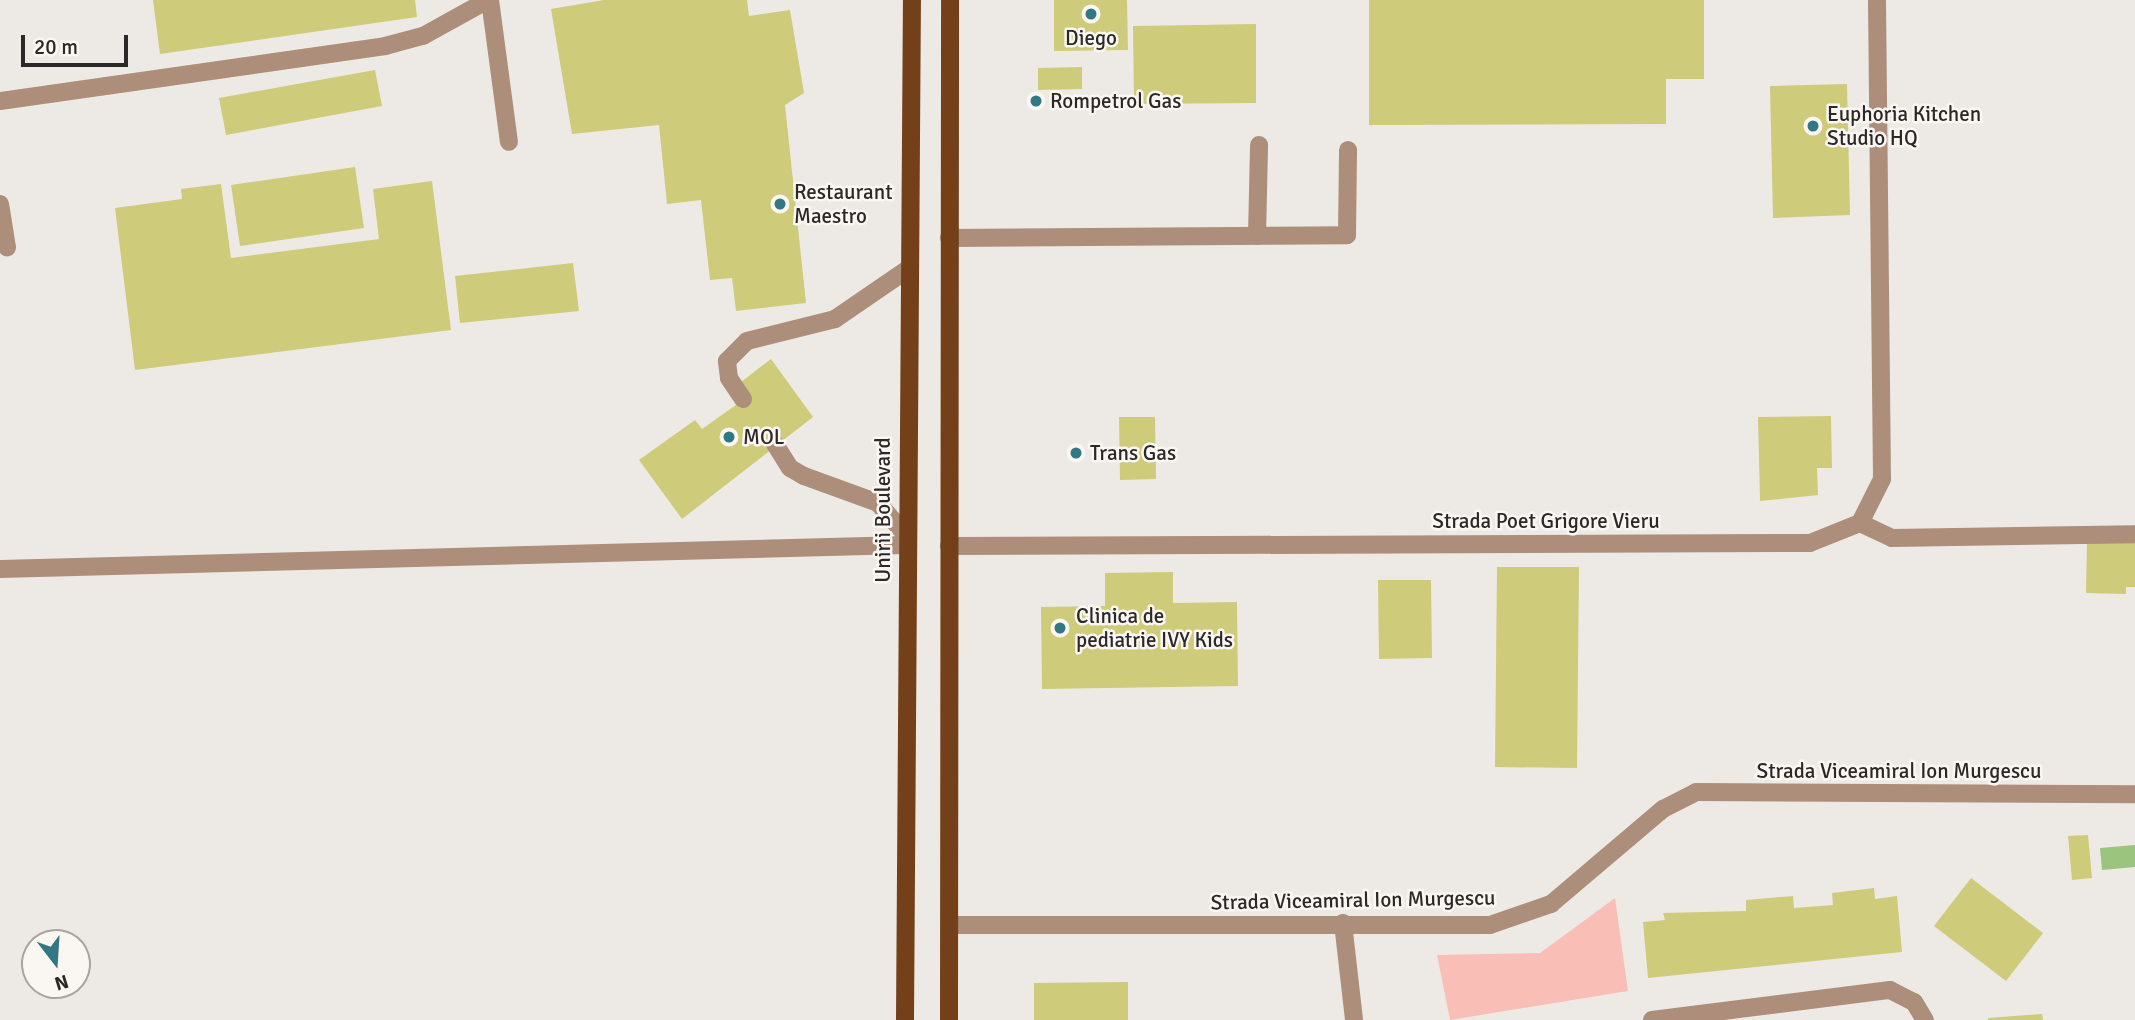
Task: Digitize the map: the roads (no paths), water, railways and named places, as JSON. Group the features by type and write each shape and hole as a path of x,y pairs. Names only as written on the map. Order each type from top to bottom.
{"main road":[{"name":"Unirii Boulevard","path":"905,1020 905,540 912,0"},
{"path":"949,1020 950,0"}],"street":[{"path":"0,102 385,46 423,36 489,0 509,142"},
{"path":"1878,0 1882,479 1860,523 1892,538 2135,534"},
{"path":"1257,236 1259,145"},
{"path":"949,238 1347,235 1348,149"},
{"path":"0,204 7,247"},
{"path":"743,400 729,379 727,361 747,341 835,319 908,269"},
{"path":"775,444 790,468 804,476 878,503 905,540"},
{"name":"Strada Poet Grigore Vieru","path":"950,545 1810,543 1860,523"},
{"path":"0,569 905,540"},
{"name":"Strada Viceamiral Ion Murgescu","path":"950,925 1490,925 1523,917 1551,904 1663,809 1696,792 2135,794"},
{"path":"1343,923 1354,1020"},
{"path":"1653,1020 1664,1015 1890,990 1914,1002 1925,1020"}],"place":[{"name":"Diego","path":"1091,14"},
{"name":"Rompetrol Gas","path":"1036,101"},
{"name":"Euphoria Kitchen Studio HQ","path":"1813,126"},
{"name":"Restaurant Maestro","path":"780,204"},
{"name":"MOL","path":"729,437"},
{"name":"Trans Gas","path":"1076,453"},
{"name":"Clinica de pediatrie IVY Kids","path":"1060,628"}]}
